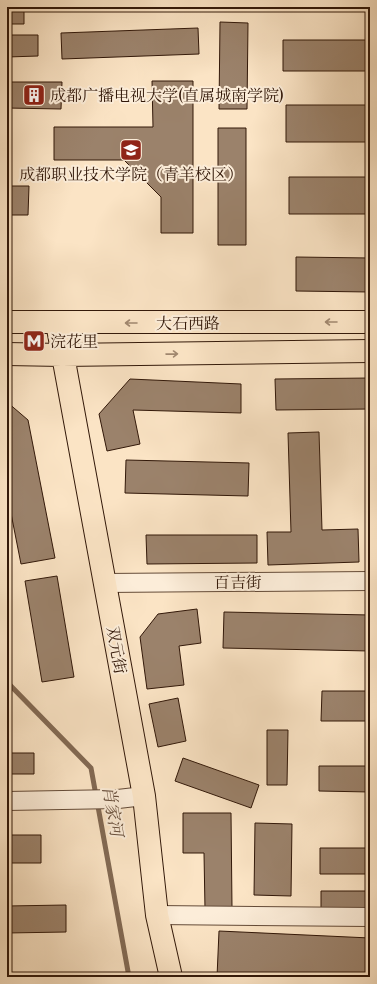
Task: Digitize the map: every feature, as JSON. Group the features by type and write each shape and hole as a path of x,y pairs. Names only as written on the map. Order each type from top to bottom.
{"main road":[{"name":"大石西路","path":"7,322 370,322"},
{"name":"双元街","path":"57,323 144,796 157,915 171,977"},
{"name":"大石西路","path":"7,354 62,355 370,351"}],"street":[{"name":"百吉街","path":"105,583 370,581"},
{"path":"7,801 118,799 144,796"},
{"path":"157,915 370,917"}],"building":[{"path":"7,7 24,7 24,24 7,24"},
{"path":"220,22 248,23 247,109 219,109"},
{"path":"198,28 199,54 62,59 61,33"},
{"path":"7,35 38,35 38,56 7,57"},
{"path":"283,40 370,40 370,71 283,71"},
{"path":"152,81 193,81 193,233 161,233 161,197 124,160 54,160 54,127 153,127"},
{"name":"成都广播电视大学(直属城南学院)","path":"7,82 62,82 61,109 7,108"},
{"path":"286,105 370,105 370,142 286,142"},
{"path":"218,128 246,128 246,245 218,245"},
{"path":"289,177 370,177 370,214 289,214"},
{"path":"7,186 29,186 28,215 7,215"},
{"path":"296,257 370,258 370,292 296,291"},
{"path":"370,378 370,409 276,410 275,379"},
{"path":"130,379 241,384 241,413 133,410 140,444 107,451 99,414"},
{"path":"7,402 28,420 55,558 21,564 7,493"},
{"path":"319,432 322,530 358,529 359,562 268,565 267,532 291,532 288,433"},
{"path":"126,460 249,463 248,496 125,493"},
{"path":"146,535 257,535 257,563 147,564"},
{"path":"57,576 74,677 42,682 25,581"},
{"path":"197,609 201,643 179,646 184,685 147,689 140,637 158,614"},
{"path":"224,612 370,615 370,651 223,648"},
{"path":"322,691 370,691 370,721 321,721"},
{"path":"178,698 186,741 158,747 149,704"},
{"path":"267,730 288,730 287,785 267,785"},
{"path":"7,753 34,753 34,774 7,774"},
{"path":"183,758 259,785 251,808 175,781"},
{"path":"319,766 370,766 370,792 319,791"},
{"path":"183,813 231,813 232,908 205,909 204,853 183,853"},
{"path":"255,823 292,824 291,896 254,895"},
{"path":"7,835 41,835 41,863 7,863"},
{"path":"320,848 370,848 370,874 320,874"},
{"path":"321,891 370,891 370,910 321,910"},
{"path":"66,905 66,932 7,933 7,906"},
{"path":"219,931 370,938 370,977 217,977"}],"waterway":[{"name":"肖家河","path":"7,682 91,768 129,977"}],"place":[{"name":"成都广播电视大学(直属城南学院)","path":"34,95"},
{"name":"成都职业技术学院（青羊校区）","path":"131,150"},
{"name":"浣花里","path":"34,341"}]}
